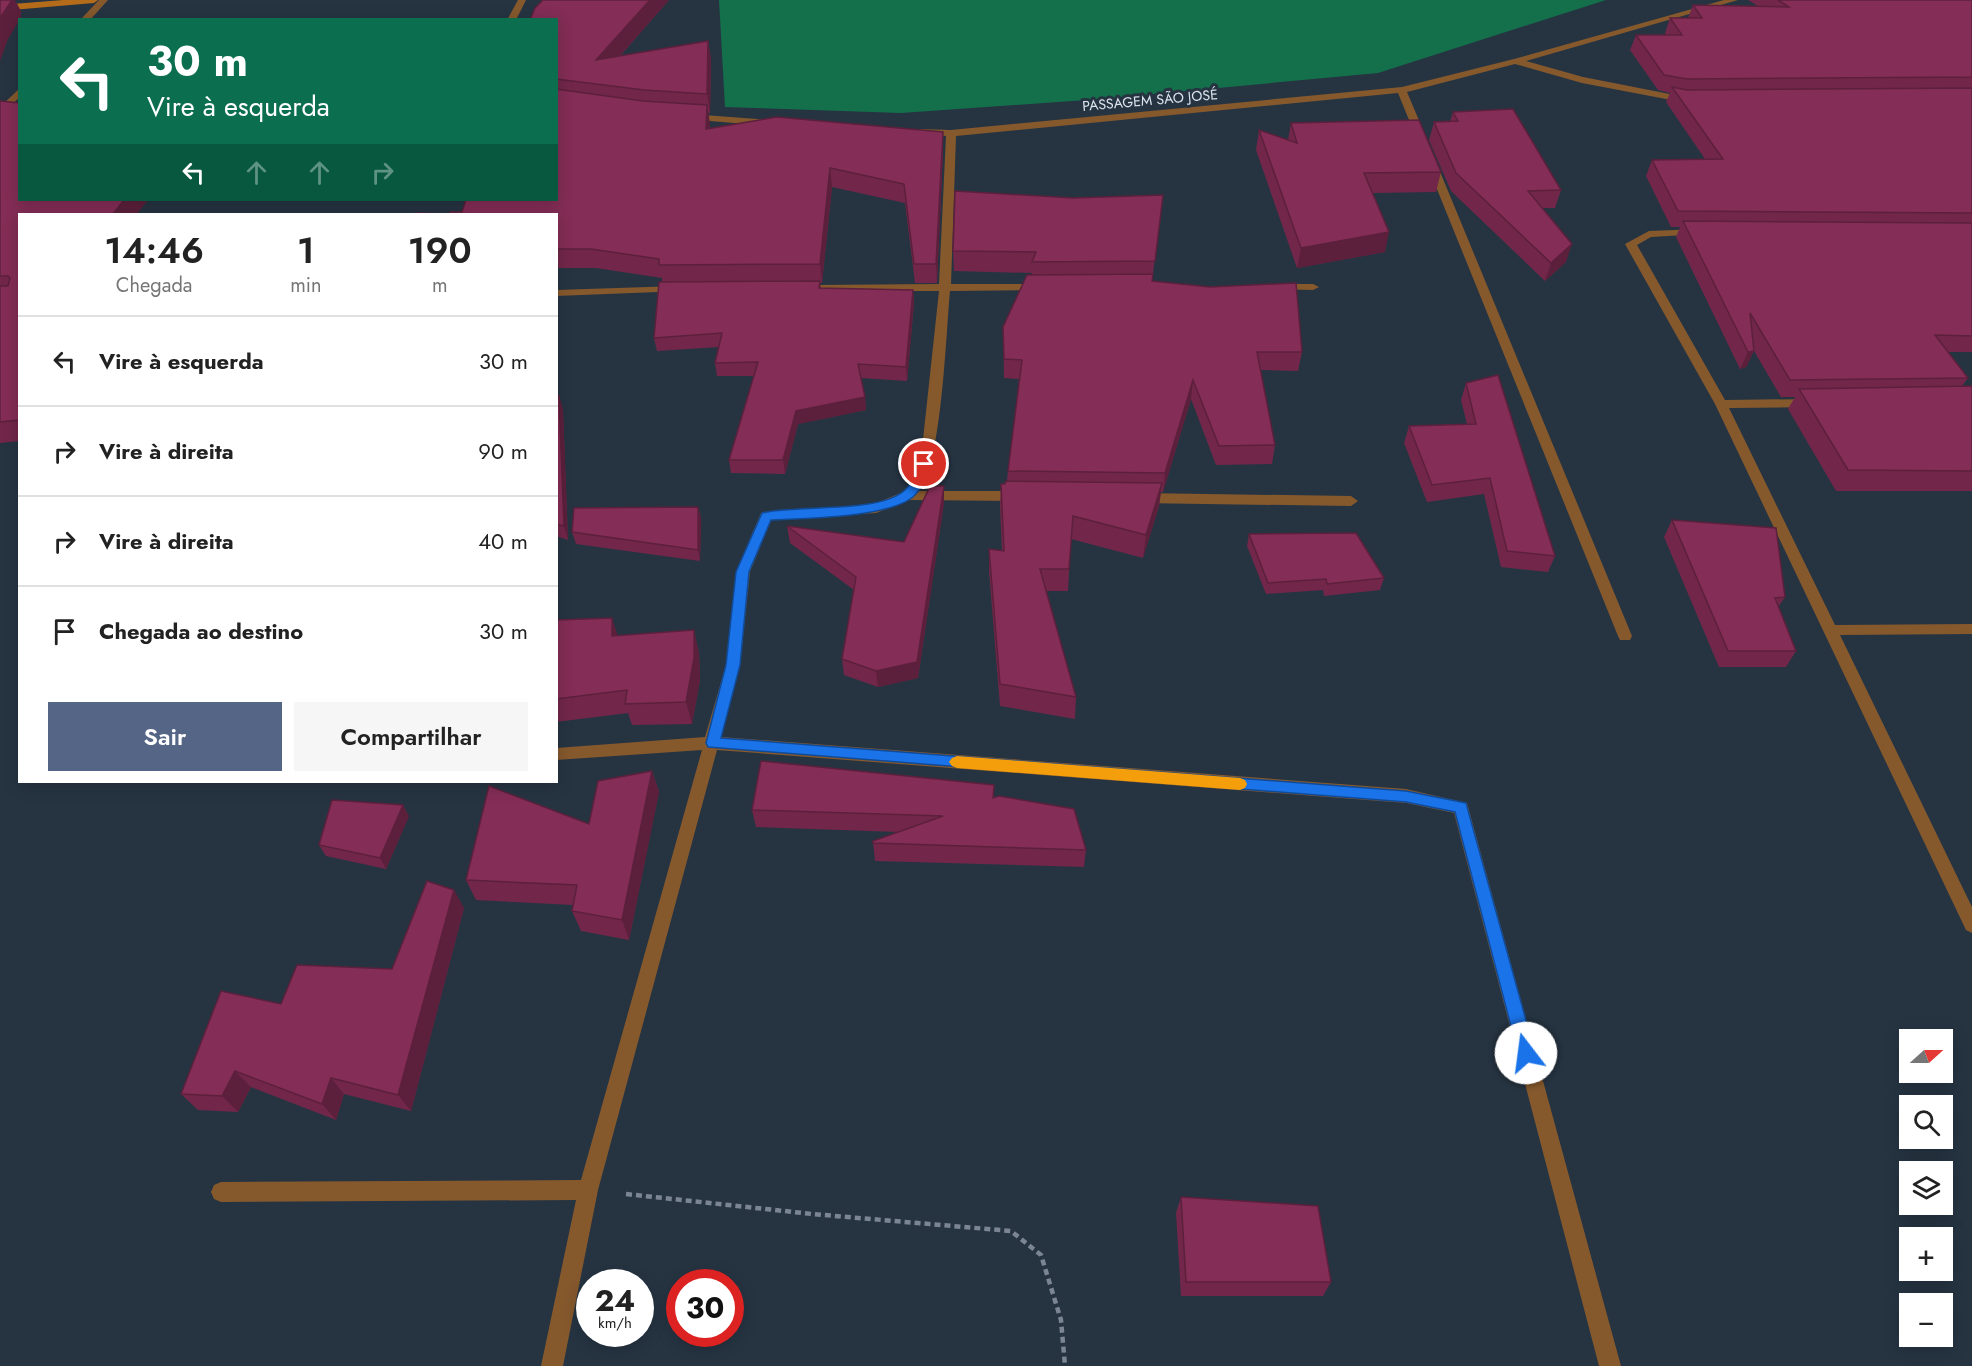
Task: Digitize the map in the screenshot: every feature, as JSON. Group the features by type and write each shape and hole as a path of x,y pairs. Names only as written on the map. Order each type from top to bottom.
{"street":[{"path":"0,8 94,0"},
{"path":"86,18 104,0"},
{"path":"512,18 522,0"},
{"name":"PASSAGEM SÃO JOSÉ","path":"917,131 951,133 1401,90 1517,61 1734,0"},
{"path":"1517,61 1634,92 1693,100"},
{"path":"1401,90 1625,636"},
{"path":"0,113 18,93"},
{"path":"681,117 783,124"},
{"path":"908,495 920,480 928,449 945,287 951,133"},
{"path":"1713,232 1649,234 1631,244 1721,404 1972,925"},
{"path":"804,288 1052,287"},
{"path":"1265,287 1313,287"},
{"path":"558,293 687,289"},
{"path":"1721,404 1829,403"},
{"path":"552,1366 588,1190 733,665 743,572 766,516 876,508 908,495 1028,496"},
{"path":"1123,498 1351,501"},
{"path":"1830,630 1972,629"},
{"path":"558,754 713,743 1394,795 1461,807 1610,1366"},
{"path":"221,1192 588,1190"}],"path":[{"path":"588,1190 812,1214 1011,1231 1041,1255 1061,1320 1065,1366"}],"green space":[{"path":"719,0 1606,0 1378,73 1100,99 901,113 725,107"}],"building":[{"path":"0,0 12,0 0,18"},
{"path":"543,0 650,0 596,60 708,41 707,94 644,90 558,79 558,18 531,18 535,8"},
{"path":"1778,0 1972,0 1972,77 1687,79 1664,75 1636,35 1682,35 1670,18 1702,18 1693,5 1789,7"},
{"path":"1672,87 1687,90 1972,88 1972,213 1678,211 1652,160 1723,159"},
{"path":"558,89 643,101 707,105 706,129 777,117 943,132 936,264 914,264 904,184 830,168 820,264 659,265 659,259 591,249 558,249 558,213 450,213 462,212 466,201 558,201"},
{"path":"0,101 18,103 18,201 123,201 114,213 18,213 18,420 0,422 0,286 8,286 10,278 0,276"},
{"path":"1513,109 1561,190 1528,191 1572,244 1551,263 1456,173 1434,122 1458,121 1453,112"},
{"path":"1419,120 1441,172 1364,173 1389,232 1301,248 1259,130 1297,143 1291,123"},
{"path":"955,191 1073,198 1163,195 1155,261 1032,262 1036,252 953,251"},
{"path":"1683,221 1972,223 1972,336 1935,335 1968,378 1790,380 1750,313 1754,351 1748,352"},
{"path":"1153,274 1152,281 1210,287 1296,283 1302,352 1257,352 1275,445 1219,446 1193,380 1165,473 1008,471 1022,360 1004,359 1003,327 1027,275"},
{"path":"820,281 819,288 913,290 906,367 858,364 865,397 796,411 783,460 729,460 758,362 715,363 722,333 654,338 659,282"},
{"path":"1498,375 1555,556 1507,551 1490,478 1432,485 1409,426 1476,424 1466,383"},
{"path":"1972,386 1972,471 1848,470 1799,389"},
{"path":"558,396 559,396 564,526 558,524"},
{"path":"1006,481 1162,483 1146,535 1073,516 1069,569 1040,569 1076,697 1000,684 989,549 1004,551 1001,484 1005,484"},
{"path":"930,486 944,486 917,662 876,671 842,659 856,577 787,526 904,542"},
{"path":"698,507 698,550 572,532 574,508"},
{"path":"1672,520 1776,528 1785,597 1775,598 1796,651 1728,651"},
{"path":"1356,533 1384,578 1327,584 1326,579 1268,583 1249,534"},
{"path":"612,618 612,636 694,630 694,658 686,702 625,704 627,690 558,699 558,620"},
{"path":"761,761 994,785 993,798 999,796 1074,809 1086,850 873,843 873,841 943,816 752,810"},
{"path":"652,771 622,920 572,911 577,885 466,880 489,786 589,824 598,781"},
{"path":"332,800 403,805 380,858 319,845"},
{"path":"427,881 454,890 398,1095 331,1078 322,1104 235,1071 222,1096 181,1094 221,991 281,1004 297,965 392,969"},
{"path":"1181,1197 1318,1206 1331,1282 1186,1282"}],"slow traffic":[{"path":"957,762 1240,784"}],"route":[{"path":"924,464 920,480 908,495 876,508 766,516 743,572 733,665 713,743 1406,796 1461,807 1526,1053"}]}
